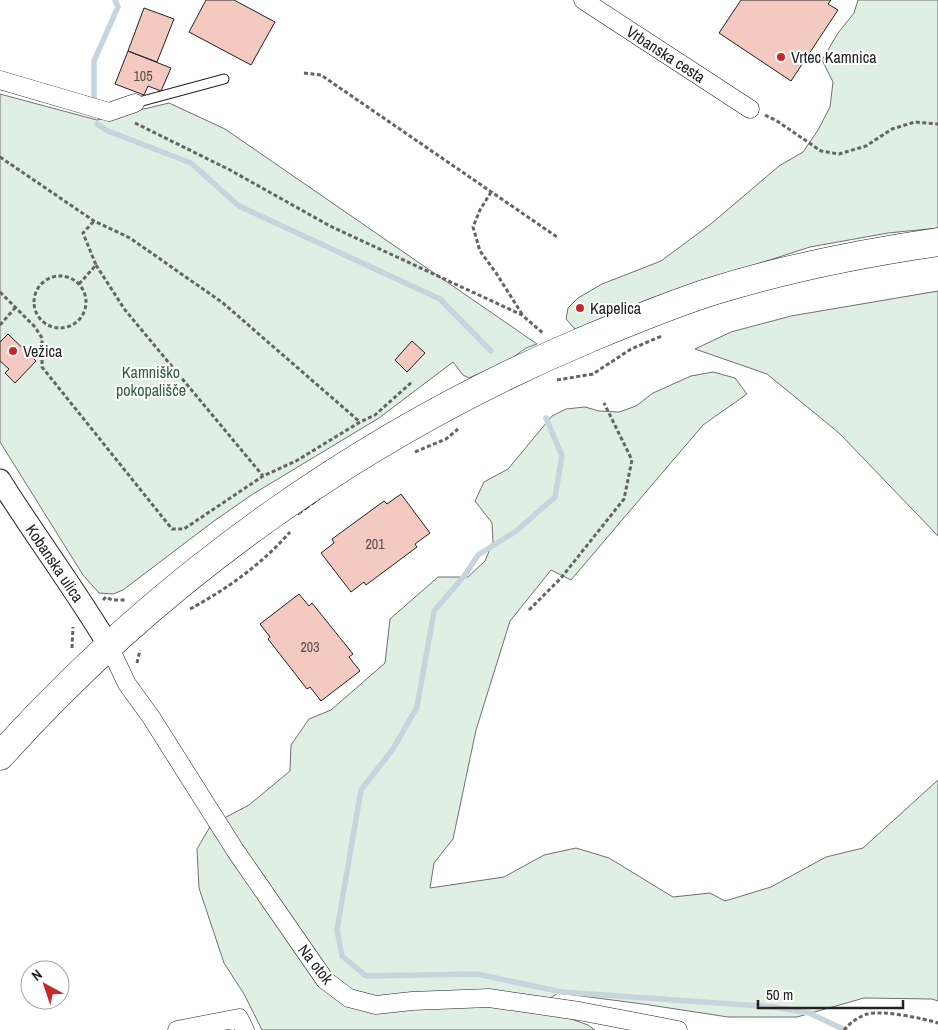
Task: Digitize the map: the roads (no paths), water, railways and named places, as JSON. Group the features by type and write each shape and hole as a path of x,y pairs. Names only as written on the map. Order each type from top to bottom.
{"main road":[{"path":"0,756 47,705 172,590 282,508 357,458 478,390 559,351 712,292 784,271 864,253 938,242"}],"street":[{"name":"Vrbanska cesta","path":"583,0 750,109"},
{"path":"0,80 109,112 135,103"},
{"name":"Kobanska ulica","path":"0,480 109,646"},
{"name":"Na otok","path":"109,646 127,684 151,717 235,850 325,980 349,998 376,1005 412,1000 489,998 579,1011 678,1030"},
{"path":"177,1030 239,1018 245,1030"}],"lane":[{"path":"135,103 224,79"}],"waterway":[{"path":"94,98 94,61 118,7 115,0"},
{"path":"97,124 108,131 191,163 239,206 440,299 491,351"},
{"path":"546,418 562,456 555,497 515,532 478,555 465,575 434,611 417,707 393,749 361,790 337,930 342,956 366,976 477,974 562,992 774,1007 809,1013 845,1030"}],"place":[{"name":"Vrtec Kamnica","path":"781,57"},
{"name":"Kapelica","path":"580,308"},
{"name":"Vežica","path":"13,351"}],"park label":[{"name":"Kamniško pokopališče","path":"151,381"}]}
